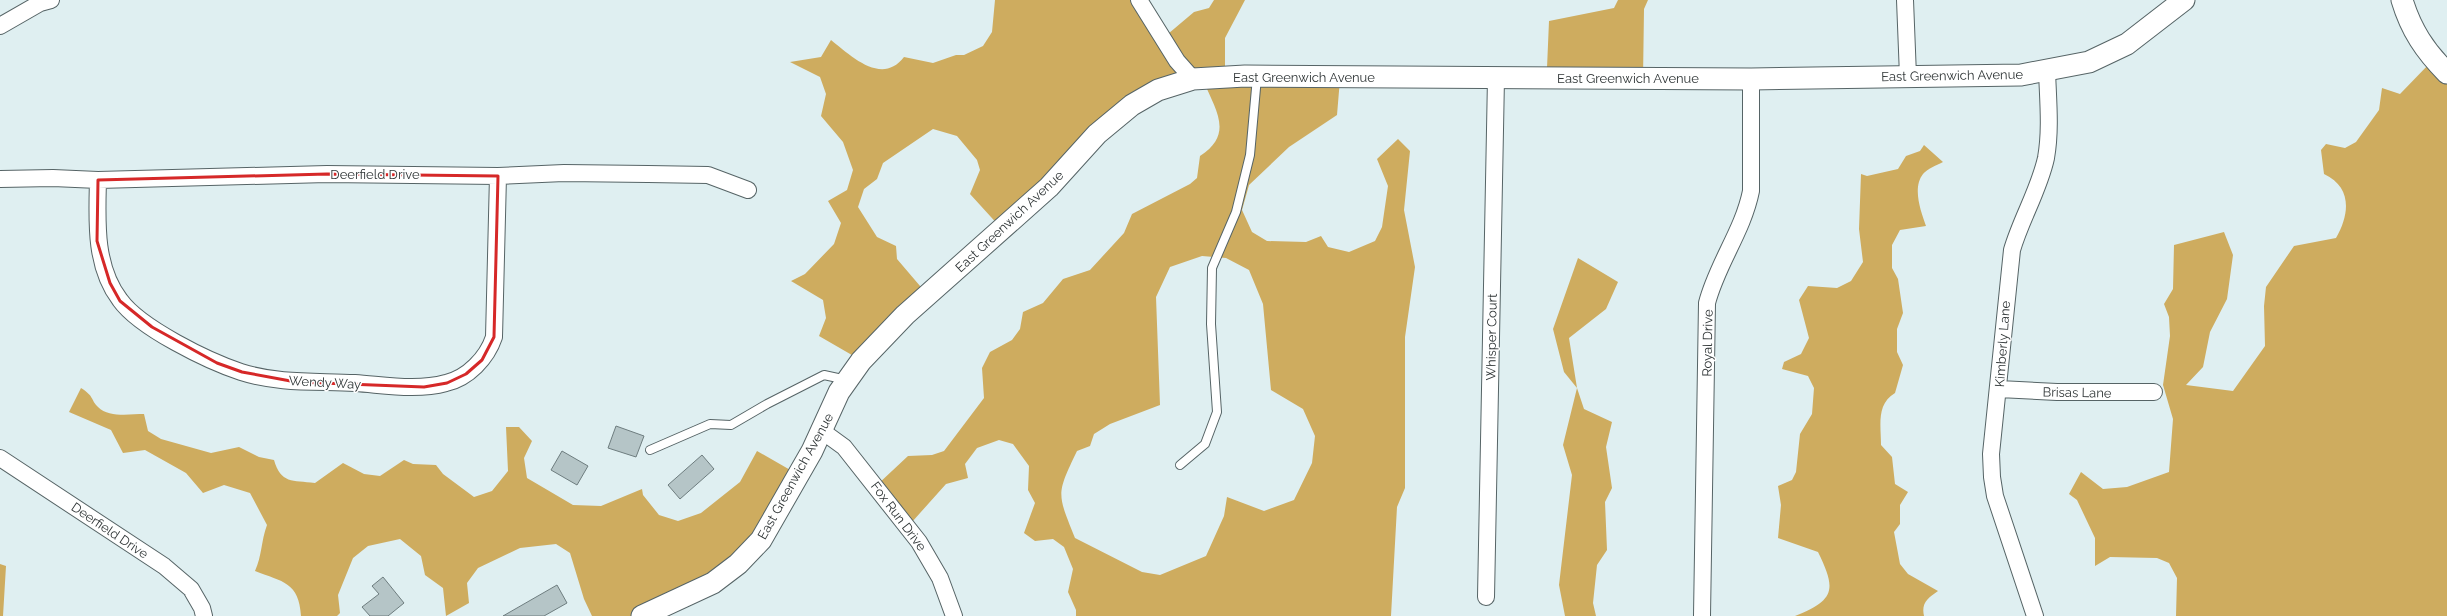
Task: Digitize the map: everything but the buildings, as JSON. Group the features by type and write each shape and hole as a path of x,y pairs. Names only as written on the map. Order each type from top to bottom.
{"street":[{"path":"0,26 40,3 51,0"},
{"path":"1139,0 1177,61 1193,79"},
{"path":"1906,0 1908,76"},
{"name":"East Greenwich Avenue","path":"642,616 713,583 738,564 761,540 822,431 839,392 861,361 905,315 1049,187 1097,134 1132,106 1158,90 1193,79 1257,76 1751,79 2021,75 2089,62 2127,44 2184,0"},
{"path":"2402,0 2408,22 2418,41 2447,73"},
{"name":"Kimberly Lane","path":"2035,616 2004,527 1992,477 1991,454 1999,389 2012,250 2017,231 2040,180 2048,140 2047,71"},
{"name":"Whisper Court","path":"1486,597 1496,78"},
{"name":"Royal Drive","path":"1702,616 1707,303 1719,267 1748,208 1750,197 1751,79"},
{"name":"Deerfield Drive","path":"0,179 53,178 98,180 327,174 498,176 564,173 708,176 748,190"},
{"name":"Wendy Way","path":"98,180 97,241 110,283 120,301 152,327 190,349 242,372 296,382 424,387 447,383 466,374 482,360 492,343 496,320 496,225 498,176"},
{"name":"Brisas Lane","path":"1999,389 2057,392 2154,392"},
{"name":"Fox Run Drive","path":"822,431 844,447 919,542 940,578 954,616"},
{"name":"Deerfield Drive","path":"0,458 164,566 191,589 202,608 204,616"}],"lane":[{"path":"1180,465 1205,444 1218,412 1211,324 1212,268 1236,212 1250,155 1257,76"},
{"path":"650,450 710,424 731,425 767,404 824,375 848,380"}],"highlighted area":[{"path":"327,174 498,176 494,337 482,360 466,374 447,383 424,387 296,382 242,372 217,363 152,327 120,301 110,283 97,241 98,180"}],"shaded area":[{"path":"995,0 1137,0 1162,39 1194,12 1209,8 1214,0 1245,0 1225,38 1225,77 1340,79 1337,115 1289,147 1249,185 1242,210 1252,232 1267,241 1306,242 1321,236 1328,247 1349,252 1375,241 1382,227 1388,186 1377,159 1398,139 1410,151 1404,210 1415,267 1405,337 1405,488 1397,507 1391,616 1076,616 1076,610 1068,592 1073,569 1064,547 1053,539 1035,541 1024,533 1035,503 1028,490 1029,466 1013,444 999,440 977,448 965,464 968,478 946,484 912,522 877,485 908,456 932,455 944,451 984,398 982,368 990,352 1012,340 1020,329 1023,312 1043,303 1063,279 1090,270 1124,233 1132,214 1190,184 1197,178 1200,156 1210,148 1217,139 1219,121 1217,112 1203,80 1154,91 1001,228 970,194 980,170 977,160 957,136 933,129 883,163 877,179 864,189 858,207 877,237 896,246 897,259 926,293 864,362 819,336 826,318 823,300 791,281 805,274 834,244 841,223 828,201 847,190 853,170 843,142 821,116 826,94 820,77 790,62 821,57 831,40 857,60 877,69 886,69 895,65 904,57 933,63 956,55 964,55 983,46 992,32","holes":["1202,256 1226,258 1249,270 1263,304 1271,390 1303,409 1315,436 1312,463 1294,500 1264,511 1227,497 1224,516 1206,556 1160,575 1142,572 1075,538 1062,502 1062,486 1077,451 1090,446 1094,434 1110,424 1160,405 1156,297 1170,267"]},
{"path":"1618,0 1648,0 1644,9 1643,79 1547,68 1549,21 1614,8"},
{"path":"2431,62 2447,75 2447,616 2176,616 2177,578 2169,563 2157,558 2110,557 2095,566 2095,538 2077,500 2069,494 2081,472 2103,489 2127,487 2169,472 2173,419 2163,385 2170,336 2169,317 2164,304 2173,289 2174,245 2224,232 2233,255 2227,299 2210,332 2203,367 2186,385 2233,391 2265,346 2264,306 2266,287 2294,246 2336,238 2341,229 2346,211 2344,194 2340,186 2333,179 2324,174 2321,150 2326,144 2345,148 2356,142 2379,110 2382,88 2400,94"},
{"path":"1924,145 1943,162 1927,170 1923,174 1918,186 1918,200 1926,226 1900,230 1892,245 1892,268 1898,279 1903,313 1897,329 1897,352 1903,365 1895,393 1889,398 1882,409 1881,445 1892,457 1895,484 1908,492 1900,505 1900,524 1894,532 1900,564 1908,574 1938,591 1924,604 1924,616 1795,616 1818,604 1829,592 1828,575 1818,552 1778,538 1781,505 1778,486 1792,480 1796,472 1800,434 1812,414 1814,388 1808,376 1782,369 1784,362 1801,354 1809,338 1799,300 1808,286 1837,288 1851,281 1863,262 1859,229 1861,174 1867,176 1898,169 1906,156 1920,151"},
{"path":"1578,258 1618,282 1606,309 1569,338 1577,388 1564,372 1553,329"},
{"path":"81,388 90,396 98,407 108,413 120,415 144,414 148,431 161,439 211,453 239,447 259,457 274,460 277,468 284,477 300,482 315,483 343,463 364,474 380,476 404,460 413,464 436,465 443,474 474,497 492,491 508,471 506,427 519,427 532,441 524,458 527,478 573,505 601,506 642,489 643,495 659,515 678,521 701,513 740,482 757,451 792,471 761,542 644,616 592,616 584,599 570,553 556,544 520,548 478,568 467,583 469,603 446,616 443,588 425,575 421,556 400,539 368,546 353,558 338,595 340,613 337,616 301,616 297,596 288,585 255,571 267,525 250,493 224,485 203,493 186,473 145,450 123,453 111,430 69,412"},
{"path":"1577,388 1584,409 1612,422 1606,447 1612,488 1605,502 1607,550 1597,565 1593,603 1596,616 1565,616 1559,585 1572,475 1563,445"},
{"path":"0,564 6,566 3,616 0,616"}]}
